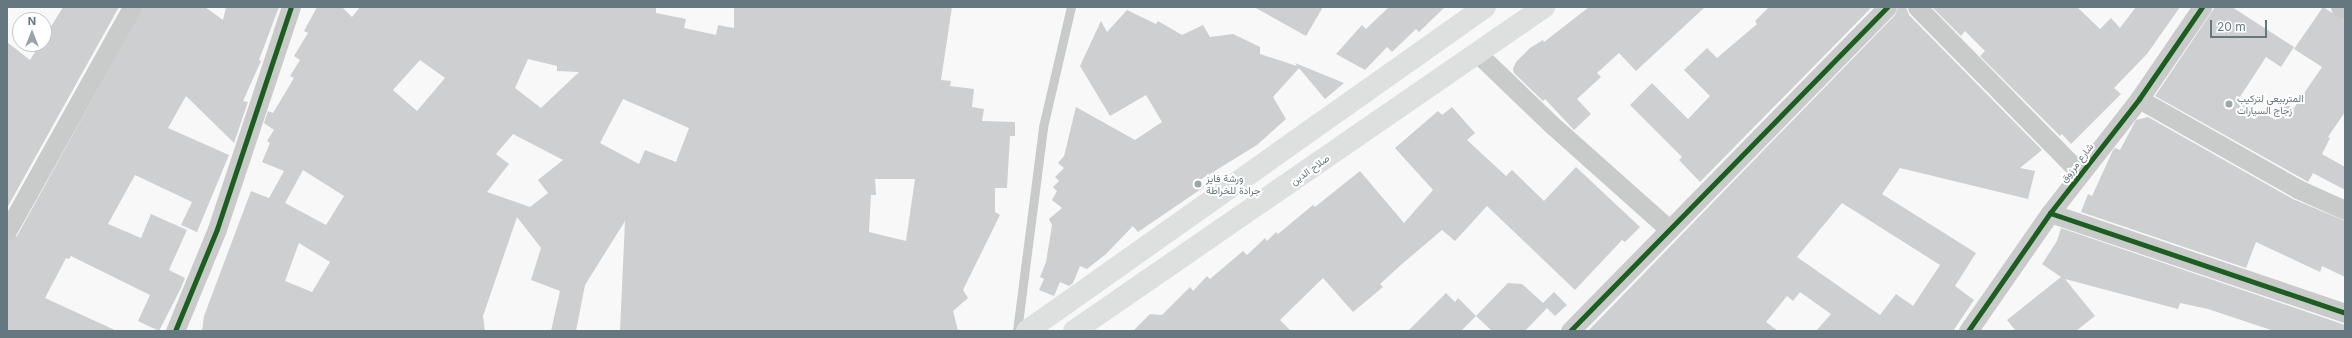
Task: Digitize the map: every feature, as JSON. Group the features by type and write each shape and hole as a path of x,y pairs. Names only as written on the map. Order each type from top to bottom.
{"highway":[{"path":"1027,331 1441,37 1486,7"},
{"name":"صلاح الدين","path":"1074,331 1284,188 1468,58 1544,7"},
{"path":"1441,37 1468,58"}],"street":[{"path":"7,231 132,7"},
{"path":"175,331 217,229 291,7"},
{"path":"1570,331 1887,7"},
{"path":"1918,7 2080,172"},
{"name":"شارع مرزوق","path":"1968,331 2080,172 2139,99 2202,7"},
{"path":"2340,7 2345,10"},
{"path":"1468,58 1551,124 1669,229"},
{"path":"2139,99 2298,189 2345,210"},
{"path":"2050,214 2345,313"}],"lane":[{"path":"1017,331 1043,127 1071,7"}],"building":[{"path":"63,7 119,7 7,208 7,42 12,46 12,52 20,52 30,60 35,52 52,52 52,25"},
{"path":"143,7 205,7 223,20 226,7 279,7 259,60 261,61 243,101 248,102 234,143 186,96 168,128 229,155 197,232 181,225 192,202 135,175 108,224 141,238 151,214 187,230 169,270 185,278 181,288 159,331 138,321 150,295 71,256 69,259 66,258 45,298 117,331 7,331 7,242 17,236"},
{"path":"317,7 342,7 352,17 360,7 656,7 656,13 686,19 684,28 716,35 718,25 734,28 734,7 952,7 941,80 951,81 950,86 974,89 972,107 984,109 982,121 1015,122 1015,136 1010,136 1007,188 995,188 995,212 1000,215 963,290 968,298 953,311 958,331 620,331 625,221 585,285 576,331 551,331 560,291 531,280 541,248 517,217 483,316 485,331 202,331 204,316 251,191 269,198 284,171 262,162 270,143 267,141 274,130 264,123 268,111 273,113 294,78 290,76 300,60 294,56 308,33 304,31","holes":["528,59 557,66 557,71 579,72 541,108 515,88","420,60 445,78 417,111 393,90","623,99 689,128 676,162 645,150 639,164 600,143","513,134 563,160 538,180 548,193 530,207 487,192 509,164 496,154","303,170 344,196 326,225 285,203","875,179 915,179 906,241 869,232 871,195 876,195","299,243 330,262 312,292 285,281"]},
{"path":"1254,7 1323,7 1306,36"},
{"path":"1389,7 1445,7 1419,32 1416,29 1392,52 1387,47 1365,70 1336,54 1362,25 1366,29"},
{"path":"1589,7 1705,7 1636,71 1619,53 1597,73 1601,77 1577,99 1591,114 1574,130 1545,99 1543,101 1514,73 1513,69 1516,62 1530,48 1543,40 1544,42"},
{"path":"1769,7 1872,7 1700,182 1679,160 1682,157 1630,105 1652,83 1688,119 1710,96 1684,70 1707,48 1717,58 1757,24 1755,21"},
{"path":"1898,7 1906,7 1909,15 2042,150 2020,168 2035,171 2028,199 1900,168 1882,194 1976,253 1955,286 1974,300 1953,331 1816,331 1831,314 1800,292 1793,301 1787,296 1766,322 1778,331 1588,331 1895,15","holes":["1842,203 1940,265 1913,306 1896,294 1880,315 1797,257"]},
{"path":"1932,7 2077,7 2100,29 2111,18 2120,28 2136,7 2180,7 2147,54 2114,88 2121,94 2071,144 2062,134 2060,136 1980,56 1985,51 1965,31 1961,36"},
{"path":"2215,7 2232,7 2294,47 2281,67 2266,57 2238,100 2276,120 2284,104 2294,108 2322,67 2294,49 2323,7 2345,21 2345,112 2328,137 2330,138 2322,154 2345,167 2345,190 2313,173 2308,182 2155,96"},
{"path":"1127,10 1156,24 1158,21 1182,35 1203,25 1210,37 1233,34 1260,47 1260,54 1297,66 1295,63 1344,83 1325,99 1299,68 1273,97 1286,119 1257,145 1200,180 1204,187 1138,232 1133,226 1106,254 1087,269 1080,266 1073,283 1069,286 1060,282 1054,296 1039,290 1044,279 1040,277 1046,262 1052,225 1049,219 1062,208 1052,200 1057,191 1053,187 1059,181 1055,177 1064,168 1058,163 1064,156 1076,107 1135,140 1162,122 1146,95 1110,116 1080,66 1101,21 1107,32"},
{"path":"1452,107 1475,133 1467,140 1506,176 1512,170 1544,201 1576,167 1640,227 1625,242 1622,240 1575,290 1487,206 1455,241 1442,230 1380,284 1383,287 1353,312 1323,278 1280,320 1291,331 1133,331 1150,314 1162,315 1190,287 1193,291 1207,276 1210,279 1243,251 1247,255 1265,238 1267,241 1276,232 1278,234 1313,205 1315,207 1360,171 1404,223 1433,190 1395,148 1438,111 1442,115"},
{"path":"2148,117 2293,199 2345,221 2345,277 2322,266 2320,272 2256,242 2246,268 2081,212 2088,194 2092,196 2113,150 2115,148 2120,150 2136,120"},
{"path":"2061,228 2345,325 2345,331 2274,331 2208,309 2180,303 2178,309 2065,279 2095,316 2076,331 2016,331 2007,320 2061,277 2042,264 2057,241"},
{"path":"1508,283 1522,284 1543,303 1554,292 1567,305 1555,316 1547,308 1525,331 1492,331 1476,316"},
{"path":"1446,293 1455,302 1458,298 1476,316 1461,331 1408,331"}],"cycle path":[{"path":"175,331 217,229 291,7"},
{"path":"1570,331 1887,7"},
{"path":"1968,331 2050,213 2139,99 2202,7"},
{"path":"2050,213 2345,313"}],"place":[{"name":"المتربيعي لتركيب زجاج السيارات","path":"2229,104"},
{"name":"ورشة فايز جرادة للخراطة","path":"1198,184"}]}
